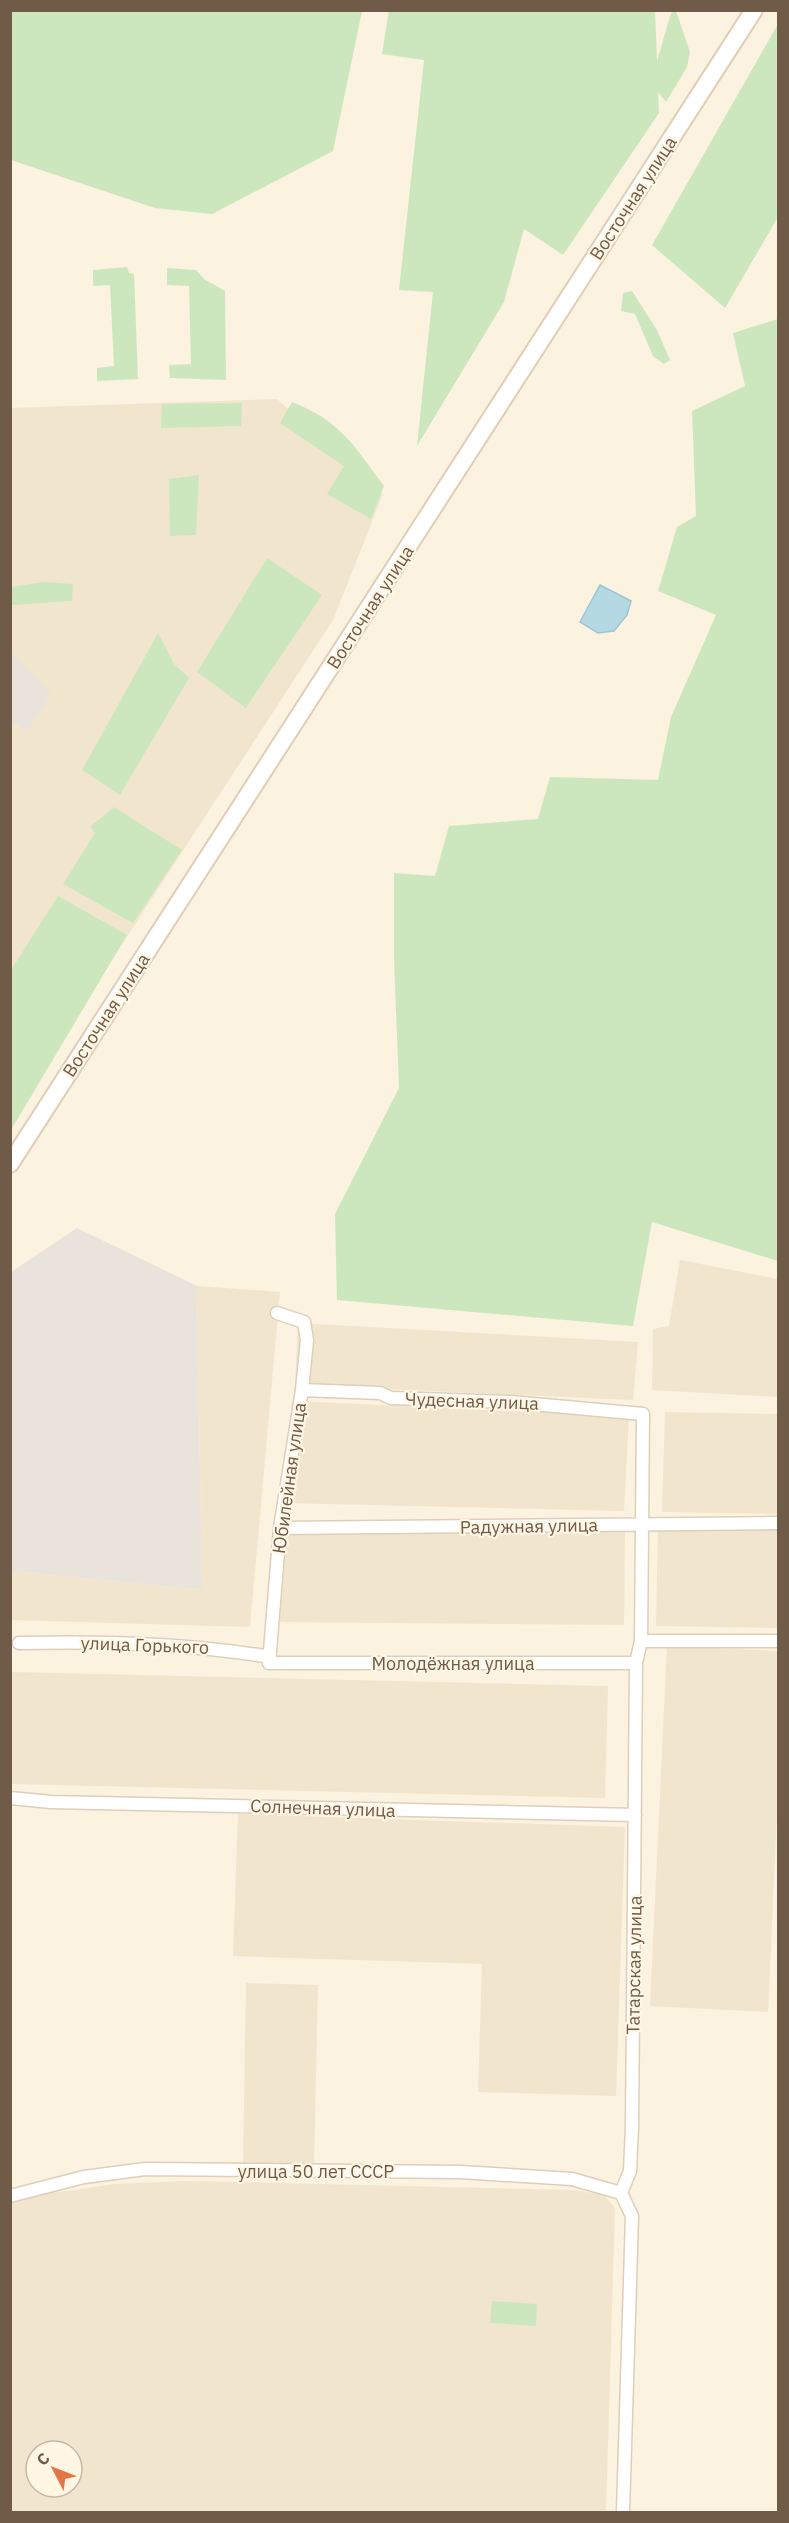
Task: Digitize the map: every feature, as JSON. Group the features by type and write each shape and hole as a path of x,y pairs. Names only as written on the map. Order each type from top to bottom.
{"main road":[{"name":"Восточная улица","path":"10,1164 754,10"}],"street":[{"name":"Юбилейная улица","path":"269,1660 280,1528 302,1390 307,1340 304,1322 277,1313"},
{"name":"Чудесная улица","path":"302,1390 380,1393 392,1398 511,1402 643,1414"},
{"name":"Татарская улица","path":"621,2193 630,2171 632,2127 636,1663 641,1641 644,1524 643,1414"},
{"name":"Радужная улица","path":"280,1528 778,1523"},
{"path":"641,1641 778,1641"},
{"name":"улица Горького","path":"19,1643 83,1643 222,1649 269,1660"},
{"name":"Молодёжная улица","path":"269,1660 636,1663"},
{"name":"Солнечная улица","path":"10,1798 51,1802 635,1815"},
{"name":"улица 50 лет СССР","path":"10,2196 84,2177 145,2169 460,2172 572,2179 621,2193"},
{"path":"621,2193 632,2216 623,2512"}],"shaded area":[{"path":"277,399 383,494 333,620 11,1115 11,408"},
{"path":"11,652 51,693 28,731 11,721"},
{"path":"77,1228 197,1286 202,1590 11,1571 11,1272"},
{"path":"680,1260 778,1279 778,1397 652,1390 653,1329 669,1326"},
{"path":"197,1286 280,1292 250,1627 11,1620 11,1571 202,1590"},
{"path":"298,1323 638,1342 633,1400 295,1385"},
{"path":"292,1401 629,1416 624,1511 284,1503"},
{"path":"665,1412 778,1414 778,1514 662,1512"},
{"path":"281,1525 625,1528 624,1625 280,1622"},
{"path":"658,1527 778,1530 778,1628 656,1626"},
{"path":"667,1646 778,1651 778,1793 768,2012 650,2006"},
{"path":"11,1672 608,1686 605,1798 11,1784"},
{"path":"238,1814 625,1827 616,2096 478,2092 482,1964 233,1956"},
{"path":"246,1983 318,1985 314,2165 243,2164"},
{"path":"187,2181 574,2190 604,2195 615,2208 606,2512 11,2512 10,2199 115,2184"}],"green space":[{"path":"11,10 362,11 333,151 212,214 155,208 11,160"},
{"path":"389,10 655,11 657,61 671,13 676,11 690,52 687,67 666,102 658,92 659,113 563,255 524,229 504,302 417,446 433,292 399,290 424,60 382,54"},
{"path":"778,24 778,217 725,308 652,245"},
{"path":"127,267 129,273 134,274 138,379 97,381 97,368 114,366 110,285 93,286 93,270"},
{"path":"167,268 196,270 204,279 225,291 226,380 170,378 169,365 191,364 189,286 167,285"},
{"path":"632,291 657,330 670,360 664,364 653,356 635,314 621,311 623,293"},
{"path":"778,319 778,1261 652,1222 633,1326 337,1300 335,1214 399,1088 394,959 394,873 435,876 449,826 538,819 550,777 658,780 671,717 716,615 658,591 677,527 696,516 692,411 745,386 733,333"},
{"path":"292,402 309,409 335,426 355,447 384,486 371,519 327,494 344,466 280,423"},
{"path":"242,403 241,426 161,428 162,404"},
{"path":"199,475 196,535 170,536 169,479"},
{"path":"267,558 322,595 246,708 197,672"},
{"path":"44,582 73,584 72,601 11,605 11,587"},
{"path":"158,633 174,664 189,678 120,795 82,770"},
{"path":"114,807 182,850 133,923 63,884 95,833 90,827"},
{"path":"58,896 127,935 11,1130 11,970"},
{"path":"492,2301 537,2304 536,2326 490,2323"}],"water":[{"path":"600,585 631,601 627,615 614,631 598,633 580,622"}]}
